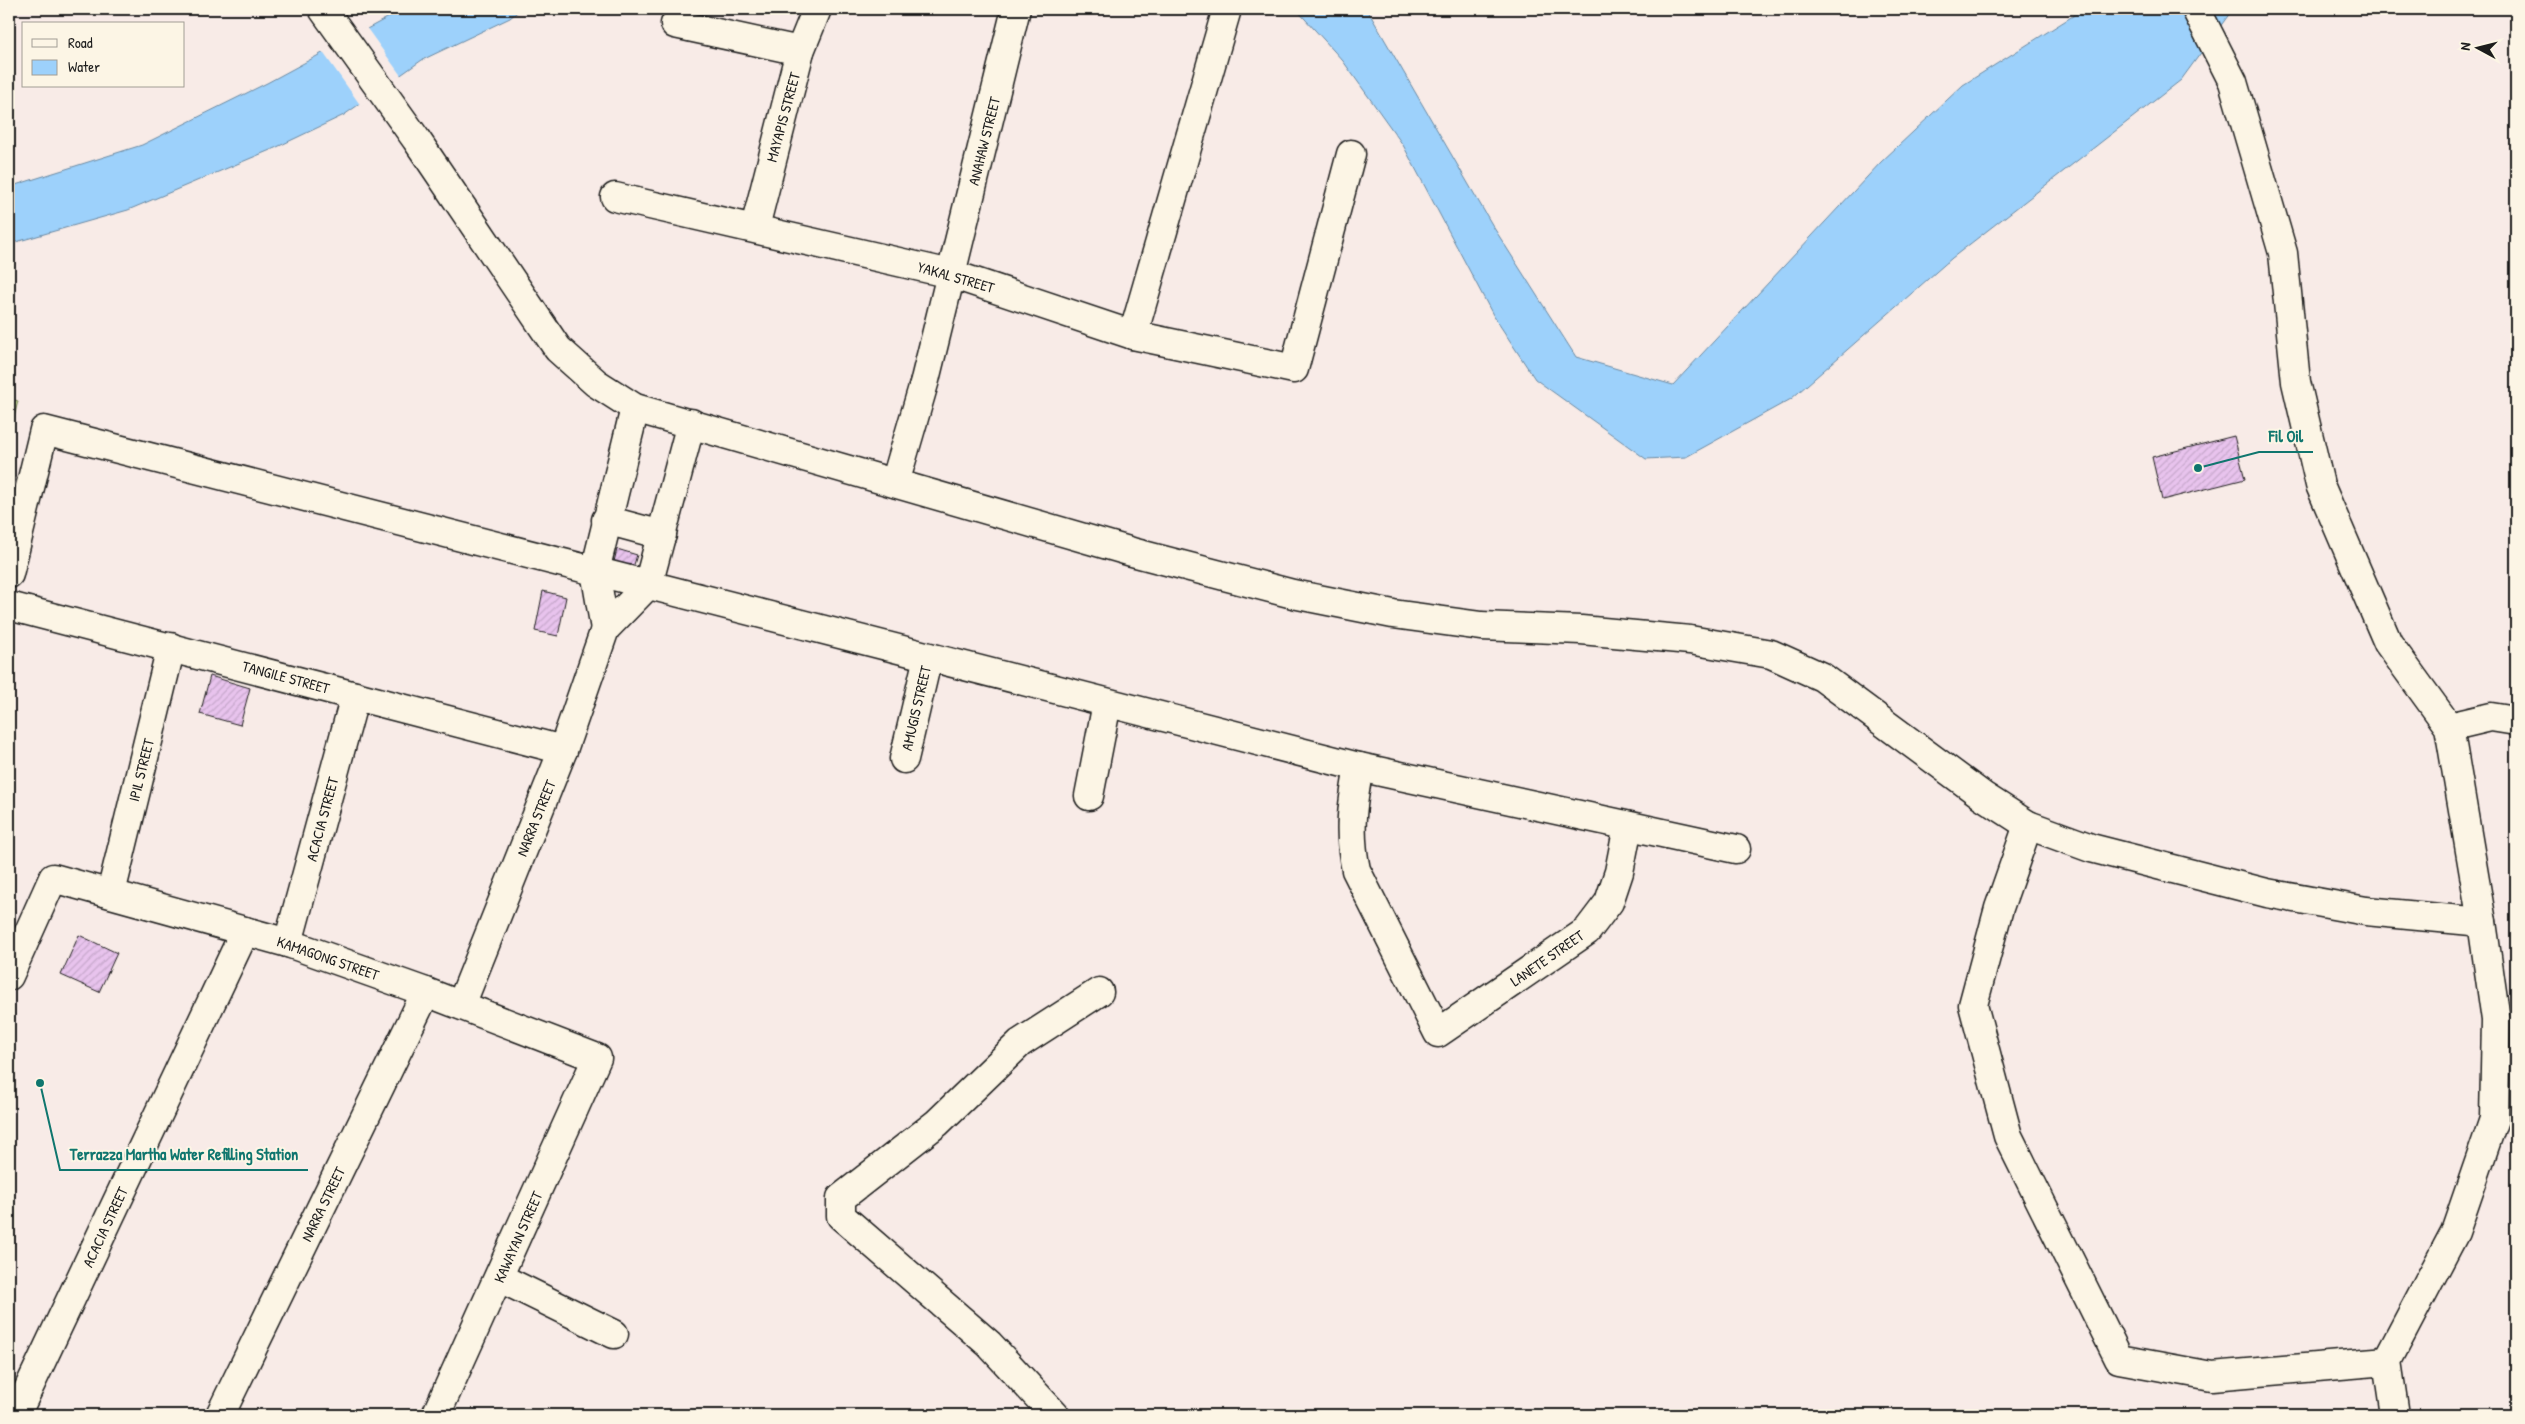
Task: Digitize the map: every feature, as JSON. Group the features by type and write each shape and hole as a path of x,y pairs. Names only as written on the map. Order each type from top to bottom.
{"street":[{"path":"323,9 416,139 558,349 596,383 635,408 1132,552 1293,594 1384,612 1481,626 1581,630 1690,640 1771,654 1822,677 1983,796 2028,824 2091,848 2267,893 2366,911 2482,922"},
{"name":"MAYAPIS STREET","path":"755,227 800,51 816,9"},
{"name":"ANAHAW STREET","path":"895,483 925,380 1016,9"},
{"path":"1133,335 1227,9"},
{"path":"2196,9 2233,82 2283,253 2296,382 2320,485 2388,643 2448,727 2482,922 2496,1020 2494,1119 2455,1232 2387,1361 2395,1415"},
{"path":"675,24 800,51"},
{"name":"YAKAL STREET","path":"615,197 755,227 951,274 1133,335 1294,369 1351,154"},
{"name":"NARRA STREET","path":"605,629 595,571 635,408"},
{"name":"NARRA STREET","path":"461,1005 563,750 605,629 648,585 691,423"},
{"path":"9,574 44,430 1359,767 1736,849"},
{"path":"606,520 662,535"},
{"name":"TANGILE STREET","path":"9,606 563,750"},
{"name":"IPIL STREET","path":"111,893 171,648"},
{"name":"AMUGIS STREET","path":"904,759 928,657"},
{"name":"ACACIA STREET","path":"288,943 355,696"},
{"path":"1089,796 1108,703"},
{"path":"2448,727 2491,716 2516,721"},
{"name":"LANETE STREET","path":"1359,767 1350,817 1350,844 1356,870 1438,1033 1587,931 1609,902 1619,872 1628,826"},
{"path":"2028,824 1999,908 1974,1005 2008,1136 2119,1359 2212,1376 2387,1361"},
{"name":"KAMAGONG STREET","path":"9,976 53,878 288,943 461,1005 597,1058"},
{"name":"ACACIA STREET","path":"16,1415 245,931"},
{"name":"NARRA STREET","path":"220,1415 426,992"},
{"path":"1055,1415 989,1344 841,1216 841,1198 937,1123 1020,1043 1100,992"},
{"name":"KAWAYAN STREET","path":"436,1415 500,1278 597,1058"},
{"path":"500,1278 614,1334"}],"green space":[{"path":"9,398 18,401 9,438"}],"water":[{"path":"400,9 521,9 510,18 422,60 344,115 275,148 128,210 9,244 9,187 142,145 267,83 389,17"},
{"path":"1296,9 1365,9 1368,11 1494,228 1576,357 1673,385 1881,162 1963,85 2084,9 2233,9 2181,80 1952,258 1791,399 1686,457 1646,459 1535,379 1493,315 1403,145 1343,61"}],"pier":[{"path":"366,27 402,77 361,106 322,51"}],"building":[{"path":"2234,436 2245,479 2162,500 2152,457"},
{"path":"617,549 637,555 632,571 613,566"},
{"path":"543,591 566,597 558,636 535,631"},
{"path":"210,676 250,688 240,725 200,714"},
{"path":"79,935 117,953 99,992 61,975"}],"place":[{"name":"Fil Oil","path":"2198,468"},
{"name":"Terrazza Martha Water Refilling Station","path":"40,1083"}]}
